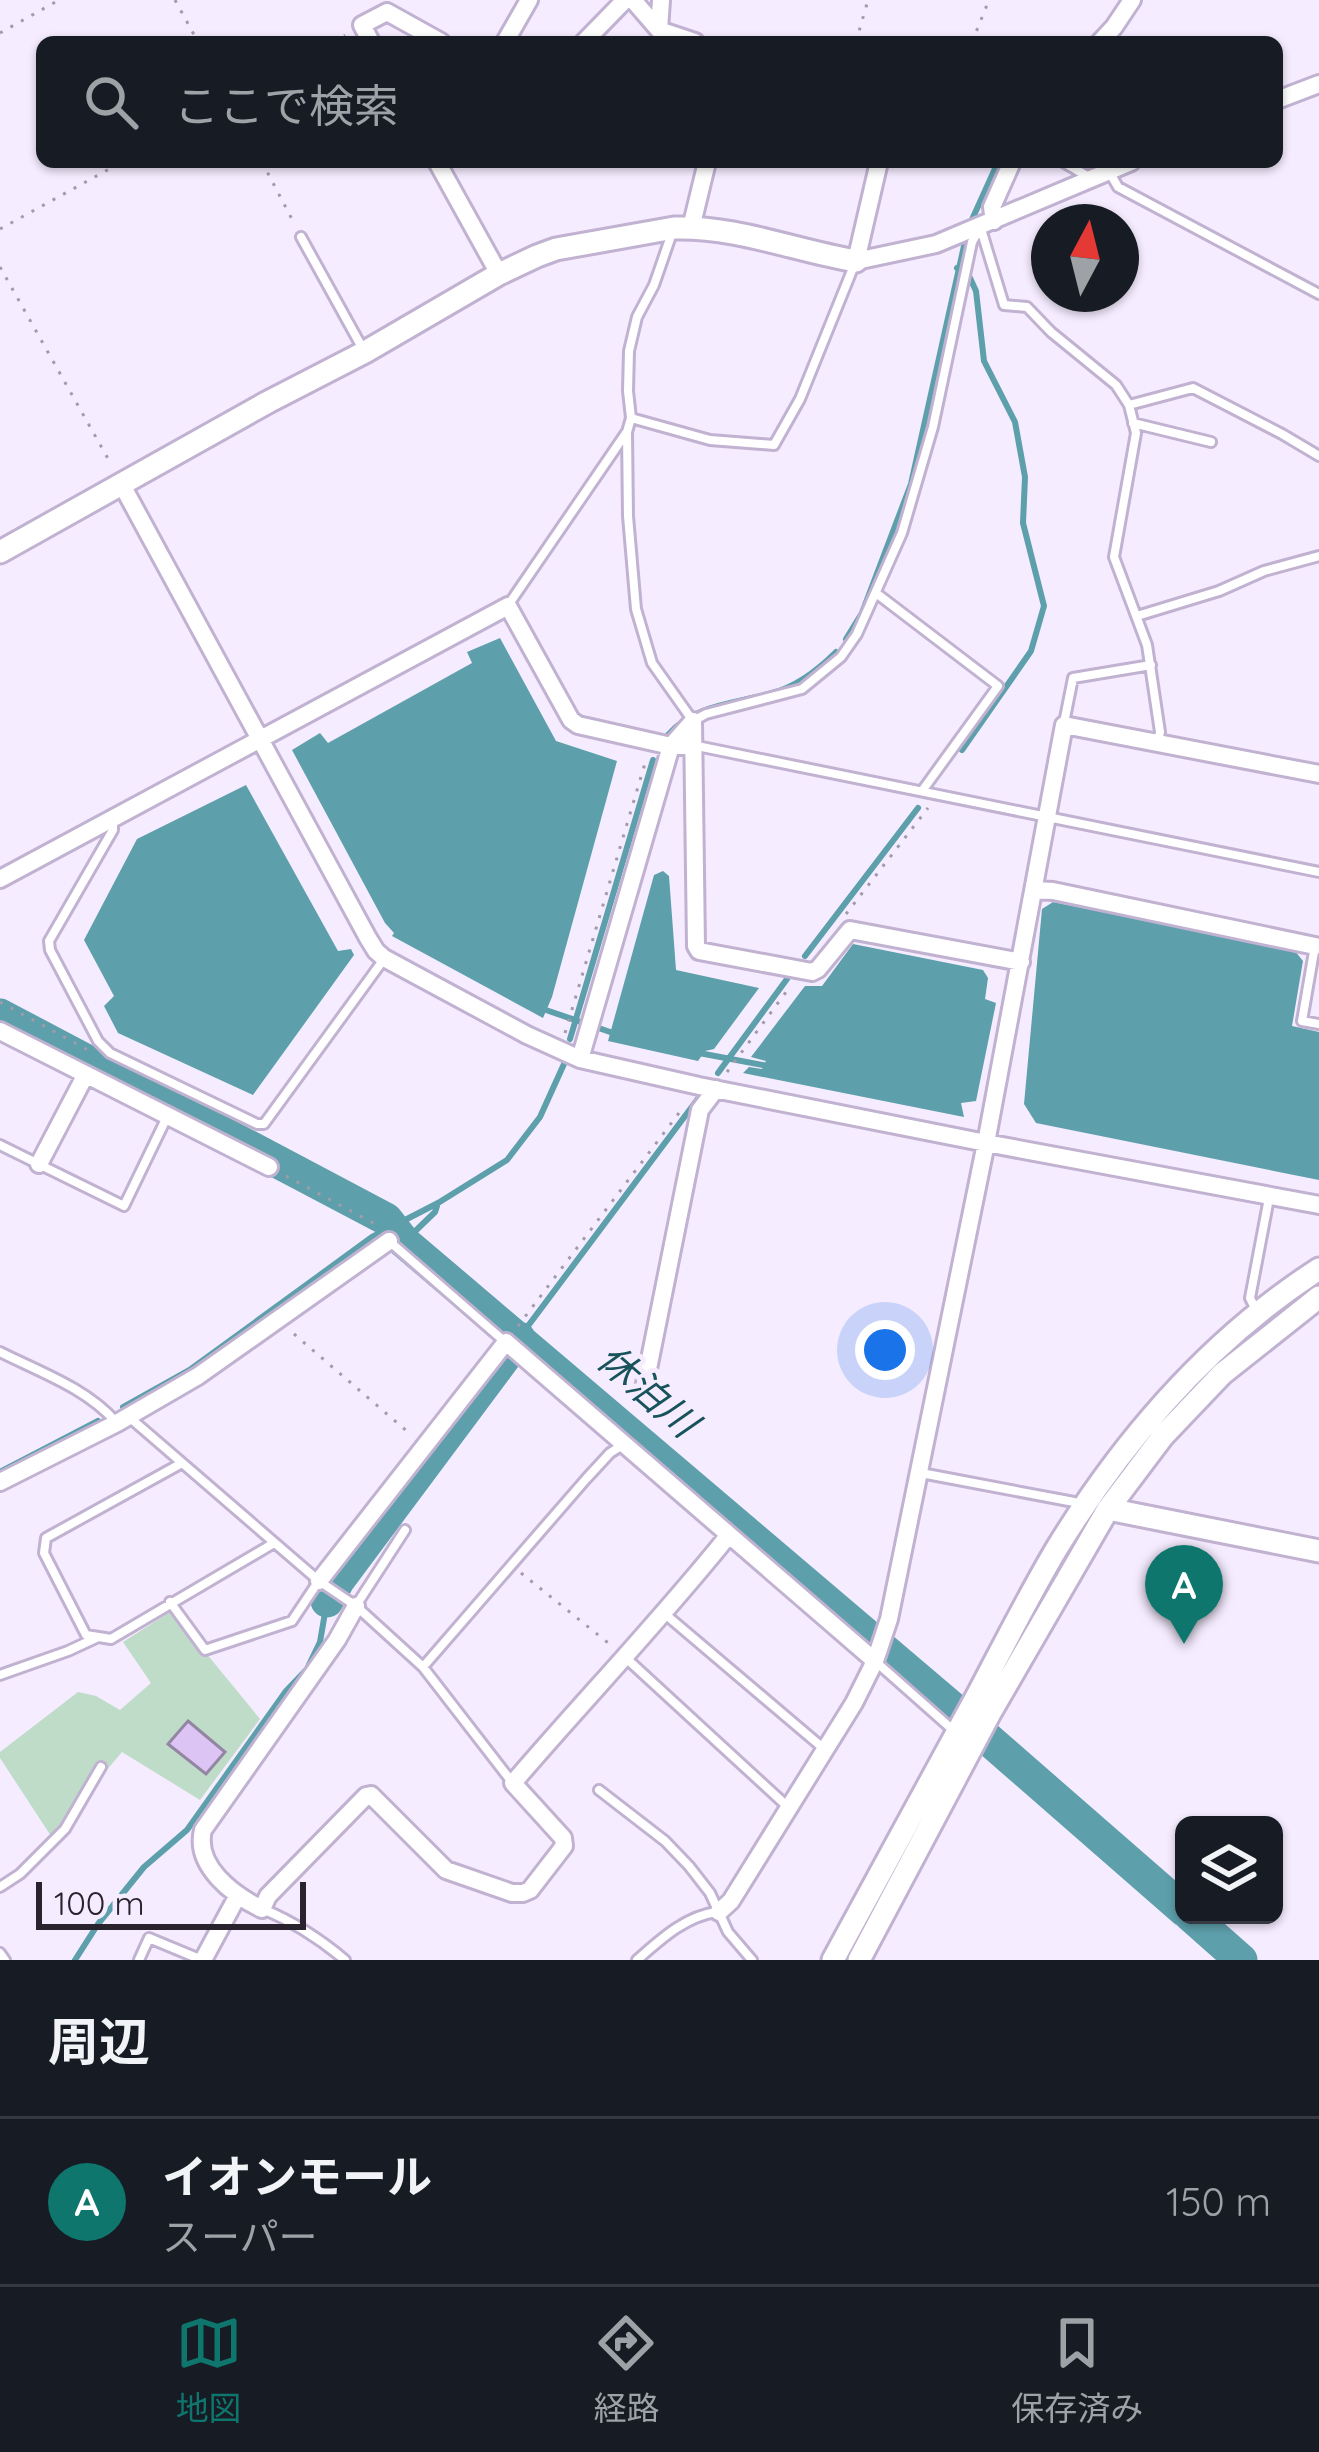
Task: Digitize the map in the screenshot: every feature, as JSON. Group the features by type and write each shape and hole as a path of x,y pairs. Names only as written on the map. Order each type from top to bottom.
{"street":[{"path":"508,36 529,0"},
{"path":"590,36 629,0 659,30 677,36"},
{"path":"659,30 661,0"},
{"path":"1106,36 1130,1"},
{"path":"368,36 362,26 387,12 430,36"},
{"path":"1283,98 1319,84"},
{"path":"440,168 499,274"},
{"path":"682,228 705,168"},
{"path":"856,261 878,168"},
{"path":"987,224 1009,168"},
{"path":"0,552 499,274 556,249 682,228 715,229 856,261 905,252 987,224 1118,168"},
{"path":"122,485 368,938 384,958 580,1059 986,1143 1319,1205"},
{"path":"0,879 508,606 571,720 671,746 694,746"},
{"path":"693,721 699,951 812,972 850,930 1021,962"},
{"path":"580,1059 671,746 693,721"},
{"path":"719,1912 731,1901 854,1703 884,1634 986,1143 1064,725 1319,774"},
{"path":"1034,890 1317,943"},
{"path":"1,1033 268,1167"},
{"path":"39,1164 85,1076"},
{"path":"643,1394 707,1087"},
{"path":"0,1482 198,1376 389,1241"},
{"path":"832,1960 965,1738 1054,1553 1083,1507 1157,1410 1190,1376 1258,1313 1319,1269"},
{"path":"982,1707 1108,1509 1163,1436 1222,1374 1319,1297"},
{"path":"319,1581 508,1339 623,1445 876,1658"},
{"path":"1108,1509 1319,1551"},
{"path":"356,1606 203,1830 202,1852 208,1864 237,1897 262,1909 268,1896 370,1795 446,1870 512,1893 530,1890 564,1846 563,1838 513,1783 665,1614 728,1536"},
{"path":"859,1960 965,1738"},
{"path":"203,1960 237,1897"}],"lane":[{"path":"1073,168 1090,178"},
{"path":"1109,172 1118,187 1319,294"},
{"path":"682,228 637,317 629,351 628,516 636,609 652,663 693,721 788,694 814,681 850,645 902,533 933,427 972,242 987,224"},
{"path":"987,224 990,267 1004,305 1027,307 1116,385 1129,405 1136,434 1114,556 1151,665 1158,742"},
{"path":"301,237 364,352"},
{"path":"631,418 710,440 774,445 800,399 856,261"},
{"path":"1129,405 1193,388 1319,456"},
{"path":"1133,423 1211,442"},
{"path":"508,606 627,432"},
{"path":"1137,616 1319,556"},
{"path":"876,593 998,686 922,791"},
{"path":"1064,725 1073,678 1151,665"},
{"path":"694,746 1319,872"},
{"path":"113,820 112,830 49,941 102,1048 264,1124 384,958"},
{"path":"1317,943 1302,1021 1319,1024"},
{"path":"0,1145 124,1206 167,1117"},
{"path":"1258,1313 1250,1298 1269,1197"},
{"path":"389,1241 508,1339"},
{"path":"0,1352 123,1419 182,1463 319,1581 356,1606 423,1667 513,1783"},
{"path":"423,1667 610,1454 623,1445"},
{"path":"182,1463 46,1538 44,1553 86,1635 111,1639 274,1543"},
{"path":"919,1473 1083,1507"},
{"path":"356,1606 405,1529"},
{"path":"170,1602 206,1650 292,1621 319,1581"},
{"path":"665,1614 824,1749"},
{"path":"0,1675 97,1637"},
{"path":"626,1658 788,1807"},
{"path":"876,1658 965,1738"},
{"path":"0,1887 20,1874 64,1828 100,1767"},
{"path":"599,1790 676,1852 710,1893 728,1932 752,1960"},
{"path":"262,1909 313,1934 345,1960"},
{"path":"637,1960 674,1930 700,1915 719,1912"},
{"path":"139,1960 149,1938 203,1960"}],"path":[{"path":"0,33 59,0"},
{"path":"176,0 195,36"},
{"path":"858,36 868,0"},
{"path":"974,36 989,0"},
{"path":"0,229 111,168"},
{"path":"265,168 301,237"},
{"path":"0,267 122,485"},
{"path":"557,1050 651,741"},
{"path":"844,917 938,794"},
{"path":"508,1339 804,970"},
{"path":"0,1002 89,1050 102,1048"},
{"path":"268,1167 374,1222 389,1241"},
{"path":"278,1320 424,1446"},
{"path":"511,1564 626,1658"}],"green space":[{"path":"178,1607 207,1646 206,1653 260,1719 200,1800 122,1752 51,1836 0,1752 78,1692 120,1710 151,1683 123,1642"}],"water":[{"path":"500,638 556,741 617,761 543,1018 392,936 292,750 320,733 328,743 472,663 467,652"},
{"path":"246,785 338,951 351,949 354,955 253,1095 118,1033 104,1006 114,996 84,940 137,839"},
{"path":"663,871 669,876 676,970 759,988 714,1049 705,1051 698,1061 608,1041 654,875"},
{"path":"1053,902 1295,951 1303,961 1292,1026 1319,1032 1319,1180 1036,1123 1024,1104 1042,909"},
{"path":"853,944 983,970 988,978 985,999 996,1003 976,1101 961,1103 964,1117 743,1073 749,1067 762,1069 766,1061 751,1057 805,986 822,986"}],"building":[{"path":"188,1721 225,1752 206,1774 168,1744"}],"waterway":[{"path":"1095,36 1099,32"},
{"path":"970,224 995,168"},
{"path":"846,639 862,613 911,484 966,237"},
{"path":"957,268 970,278 976,291 984,361 1015,422 1025,477 1023,523 1044,606 1031,651 962,750"},
{"path":"668,735 703,711 790,686 836,652"},
{"path":"570,1039 653,760"},
{"path":"805,956 918,808"},
{"path":"718,1073 787,979"},
{"path":"543,1009 616,1034"},
{"name":"休泊川","path":"0,1015 386,1219 404,1242 1175,1902"},
{"path":"699,1053 768,1066"},
{"path":"123,1407 191,1369 372,1237 507,1160 540,1117 564,1064"},
{"path":"519,1338 700,1096"},
{"path":"404,1242 437,1206"},
{"path":"327,1601 519,1338"},
{"path":"0,1472 98,1421"},
{"path":"75,1960 144,1867 187,1830 286,1691 307,1669 320,1642 327,1601"},
{"name":"休泊川","path":"1200,1924 1241,1960"}],"place":[{"name":"イオンモール","path":"1184,1644"}]}
